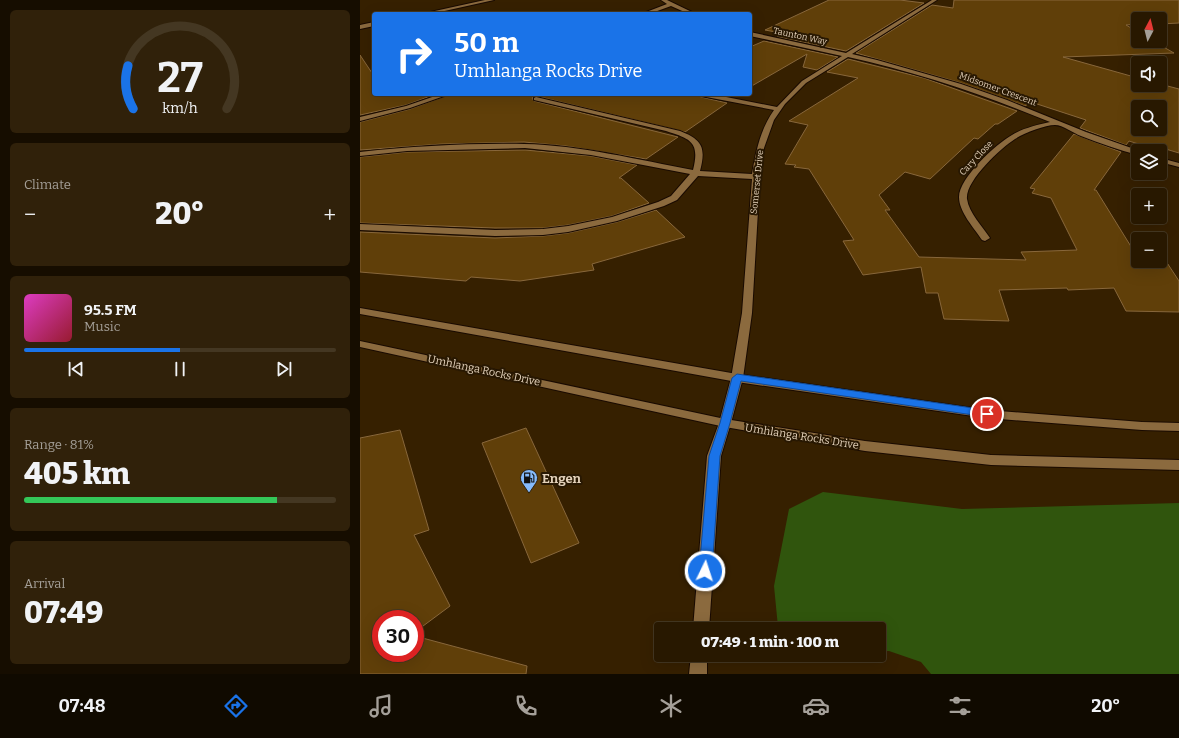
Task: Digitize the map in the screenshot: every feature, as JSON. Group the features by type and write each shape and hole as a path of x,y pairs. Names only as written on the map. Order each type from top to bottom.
{"street":[{"path":"434,12 492,0"},
{"path":"663,0 689,12"},
{"name":"Somerset Drive","path":"702,622 714,456 725,423 737,378 747,313 756,177 760,148 766,132 779,109 804,82 935,0"},
{"path":"649,12 671,4"},
{"path":"360,27 372,24"},
{"name":"Taunton Way","path":"752,34 847,55"},
{"name":"Midsomer Crescent","path":"847,55 933,77 982,92 1056,123 1131,150"},
{"path":"360,119 408,107 441,96"},
{"path":"711,96 779,109"},
{"path":"360,227 495,233 542,232 568,229 614,219 661,204 674,198 696,173 700,153 696,143 681,134 668,129 536,99"},
{"name":"Cary Close","path":"985,238 970,215 963,199 963,191 967,182 1007,141 1014,136 1032,129 1056,123"},
{"path":"360,154 407,149 503,146 546,147 591,153 696,173 756,177"},
{"path":"1167,162 1179,166"},
{"path":"360,311 737,378 987,414 1142,426 1179,427"},
{"name":"Umhlanga Rocks Drive","path":"360,344 497,372 725,423 865,446 991,460 1179,465"},
{"path":"698,674 699,662"}],"green space":[{"path":"823,492 962,509 1179,503 1179,674 931,674 921,662 886,651 886,622 778,622 774,586 789,509"}],"building":[{"path":"829,0 900,0 924,3 846,51 779,37 776,35 781,33 765,30"},
{"path":"954,0 1179,0 1179,23 1167,24 1167,12 1131,12 1131,25 1126,25 1131,28 1131,48 1165,48 1174,53 1063,57 1131,76 1131,92 1167,92 1167,86 1179,89 1179,153 1167,149 1167,144 1139,144 1129,141 1126,145 1080,128 1086,120 1031,102 1025,106 961,83 856,53 932,5 953,8"},
{"path":"764,41 838,57 817,70 803,67 807,54 752,86 752,46"},
{"path":"360,55 372,73 372,96 431,96 406,105 360,115"},
{"path":"848,59 924,78 1017,111 998,124 995,124 978,139 974,138 930,179 905,172 879,195 890,210 885,210 919,257 1026,260 1021,252 1077,250 1051,198 1032,193 1035,189 1030,188 1074,134 1121,152 1094,190 1096,190 1131,247 1131,268 1167,268 1167,263 1179,281 1179,312 1126,311 1114,288 999,290 1009,321 944,319 938,293 926,293 921,267 863,275 843,241 854,240 809,169 794,167 796,165 785,164 808,125 789,121 858,78 827,72"},
{"path":"446,96 536,96 532,98 534,101 678,137 646,159 566,146 524,142 442,144 360,150 360,122 410,109"},
{"path":"536,96 700,96 727,103 685,132"},
{"path":"525,150 591,156 637,165 619,178 621,178 649,203 612,216 568,225 543,228 495,228 360,223 360,157 407,152"},
{"path":"656,210 685,237 592,264 594,270 520,281 471,277 466,281 360,272 360,232 495,238 543,236 568,233 617,222"},
{"name":"Engen","path":"526,428 579,543 531,563 482,443"},
{"path":"400,430 429,530 414,535 450,606 424,625 424,610 372,610 372,662 424,662 424,638 527,666 526,674 360,674 360,438"}],"place":[{"name":"Engen","path":"529,493"}],"route":[{"path":"705,571 714,456 725,423 737,378 987,414"}]}
